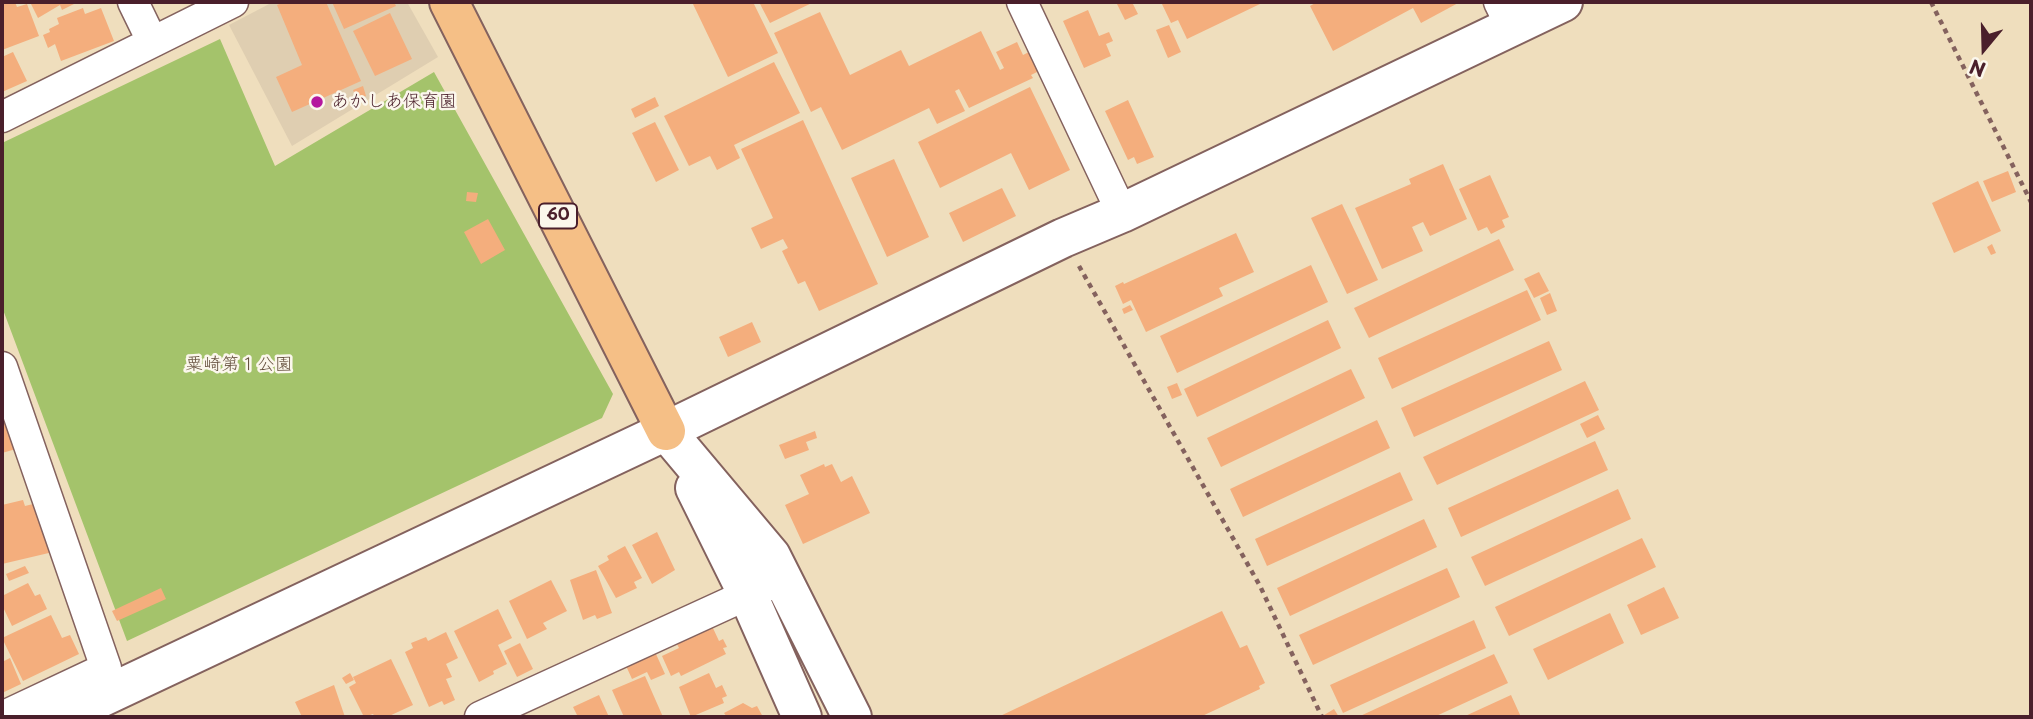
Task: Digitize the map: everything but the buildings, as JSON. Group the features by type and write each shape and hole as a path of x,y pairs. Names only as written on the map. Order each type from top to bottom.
{"main road":[{"name":"60","path":"451,2 666,431"}],"street":[{"path":"133,2 152,41"},
{"path":"2,117 233,2"},
{"path":"1021,2 1122,213"},
{"path":"60,717 666,431 1063,238 1122,213 1505,14 1563,2"},
{"path":"2,367 106,668 2,717"},
{"path":"666,431 771,556 852,717"},
{"path":"666,431 748,595 802,717"},
{"path":"480,717 782,579"}],"path":[{"path":"1931,2 2031,202"},
{"path":"1063,238 1260,586 1322,717"}],"shaded area":[{"name":"あかしあ保育園","path":"273,2 407,2 438,57 292,146 229,25"}],"green space":[{"name":"粟崎第１公園","path":"220,39 275,166 434,72 613,394 602,418 127,641 2,307 2,143"}],"place":[{"name":"あかしあ保育園","path":"317,102"}]}
